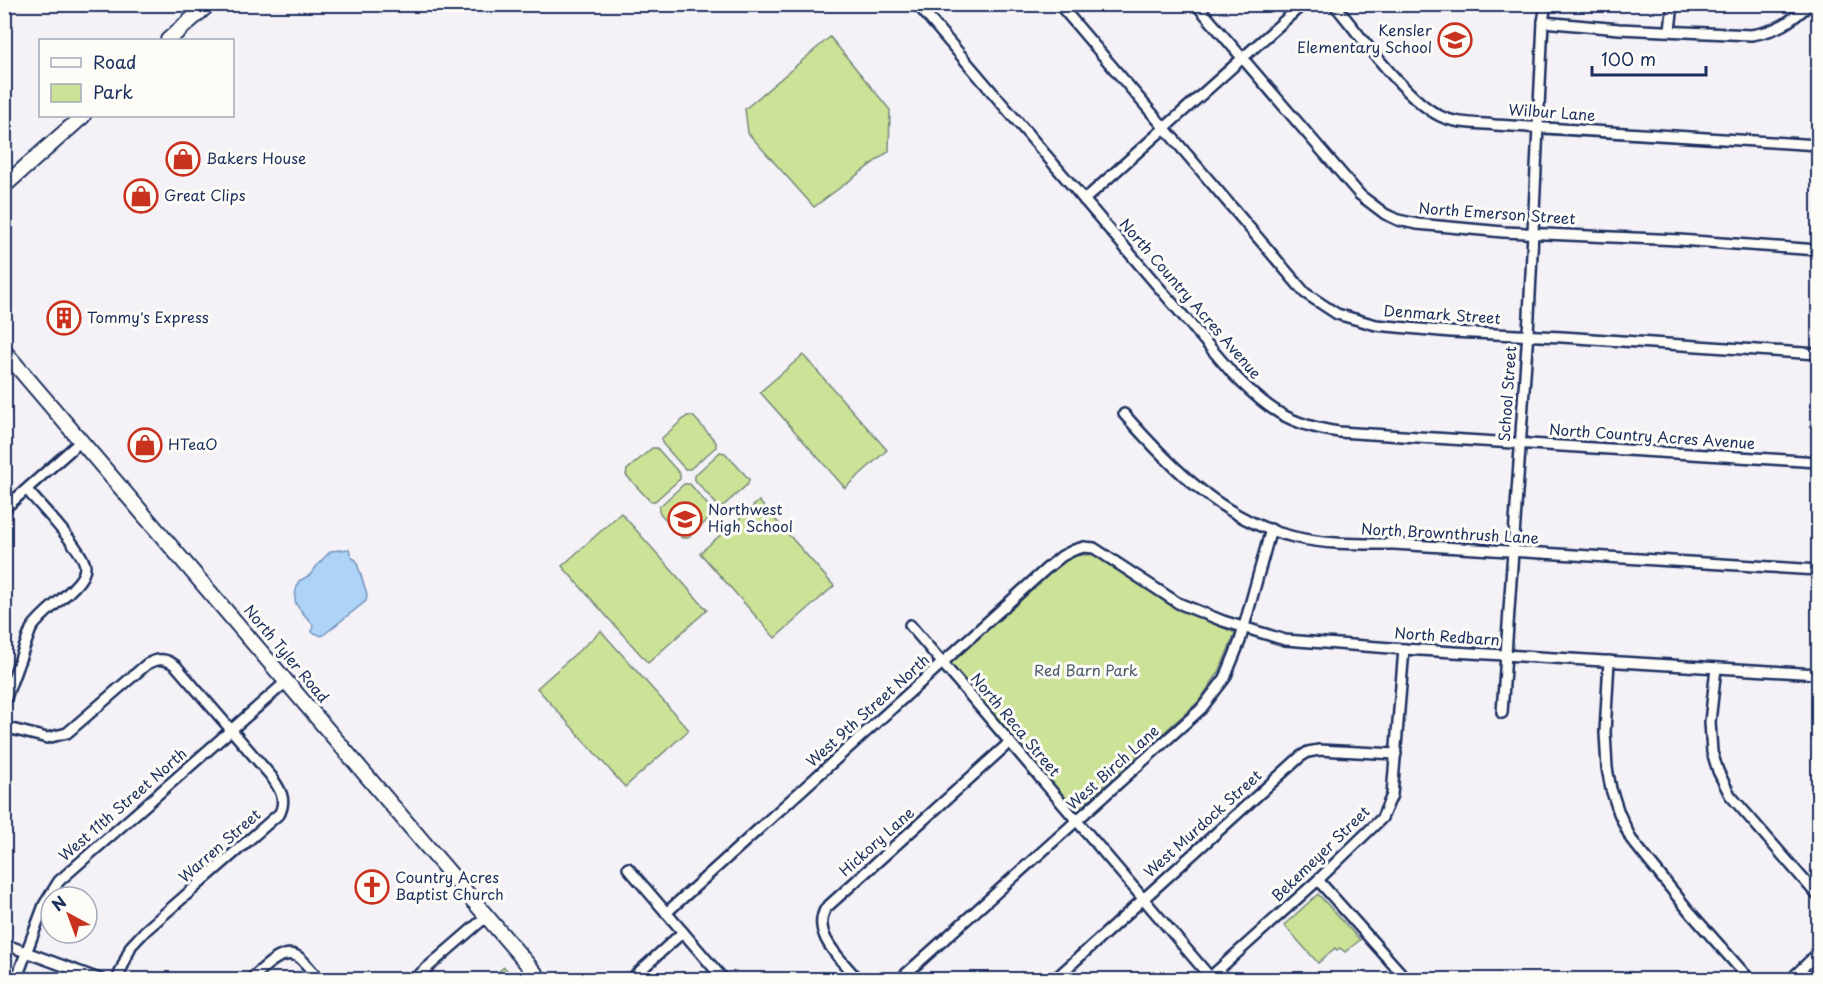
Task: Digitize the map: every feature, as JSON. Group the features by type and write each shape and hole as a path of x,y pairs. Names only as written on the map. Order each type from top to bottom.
{"main road":[{"path":"169,39 208,4"},
{"path":"4,186 82,117"},
{"name":"North Tyler Road","path":"4,351 541,980"}],"street":[{"name":"North Country Acres Avenue","path":"917,4 1232,373 1266,405 1283,416 1300,424 1339,432 1818,462"},
{"name":"Denmark Street","path":"1059,4 1305,293 1337,314 1376,326 1818,354"},
{"name":"North Emerson Street","path":"1196,4 1360,195 1385,214 1398,220 1417,224 1533,233 1818,250"},
{"path":"1084,200 1303,4"},
{"name":"Wilbur Lane","path":"1334,4 1395,76 1427,109 1442,117 1456,121 1539,128 1818,145"},
{"name":"School Street","path":"1502,713 1528,336 1543,22 1546,4"},
{"path":"1670,30 1673,4"},
{"path":"1543,22 1619,29 1744,35 1768,32 1791,21 1810,4"},
{"name":"North Brownthrush Lane","path":"1124,414 1159,454 1204,494 1250,522 1293,537 1334,544 1394,544 1818,570"},
{"path":"4,509 82,440"},
{"path":"4,703 31,629 74,587 85,568 84,561 71,541 27,490"},
{"name":"West Birch Lane","path":"899,980 1201,709 1225,678 1240,641 1271,529"},
{"name":"West 9th Street North","path":"666,913 1062,556 1084,547 1097,549"},
{"name":"North Redbarn","path":"1097,549 1178,603 1243,628 1285,639 1404,649 1818,674"},
{"name":"North Reca Street","path":"910,625 1209,978"},
{"name":"Bekemeyer Street","path":"1209,978 1318,880 1382,818 1392,795 1404,649"},
{"name":"Warren Street","path":"4,727 47,738 67,733 147,664 157,659 169,660 271,776 281,792 283,805 280,813 146,930 131,946 117,980"},
{"path":"1609,662 1605,732 1606,768 1623,822 1631,839 1689,911 1750,980"},
{"path":"1716,668 1710,722 1712,752 1718,771 1730,795 1818,896"},
{"name":"West 11th Street North","path":"16,980 44,905 59,881 287,681"},
{"path":"1818,688 1818,719"},
{"name":"Hickory Lane","path":"858,980 826,939 822,922 826,908 1010,742"},
{"name":"West Murdock Street","path":"1054,980 1286,769 1308,752 1332,750 1396,754"},
{"path":"628,868 724,980"},
{"path":"1318,880 1407,980"},
{"path":"413,980 487,916"},
{"path":"630,980 684,932"},
{"path":"4,944 102,980"},
{"path":"1790,980 1818,953"},
{"path":"250,980 276,958 294,955 320,980"}],"green space":[{"path":"830,37 890,110 889,151 814,207 748,133 745,109"},
{"path":"803,355 887,450 845,488 760,392"},
{"path":"687,416 693,416 716,442 716,447 690,469 685,469 662,443 662,438"},
{"path":"652,448 657,448 680,474 680,479 655,501 650,501 626,475 627,470"},
{"path":"720,452 725,453 749,479 748,484 723,506 718,506 695,480 695,475"},
{"path":"684,484 690,484 713,511 712,516 687,538 682,538 659,512 659,507"},
{"path":"759,501 834,586 775,638 700,553"},
{"path":"621,513 707,610 648,663 562,566"},
{"name":"Red Barn Park","path":"1099,554 1167,602 1235,633 1219,672 1199,701 1076,811 950,663 1070,556"},
{"path":"601,631 689,730 625,787 537,688"},
{"path":"1318,894 1360,940 1345,952 1340,948 1337,950 1335,948 1318,963 1284,925"},
{"path":"504,967 513,977 490,979"}],"water":[{"path":"349,549 351,557 356,560 367,594 366,601 322,636 312,632 313,625 297,606 296,590 299,581 310,575 331,551"}],"place":[{"name":"Kensler Elementary School","path":"1455,40"},
{"name":"Bakers House","path":"183,159"},
{"name":"Great Clips","path":"141,196"},
{"name":"Tommy's Express","path":"64,318"},
{"name":"HTeaO","path":"145,445"},
{"name":"Northwest High School","path":"685,519"},
{"name":"Country Acres Baptist Church","path":"372,887"}]}
